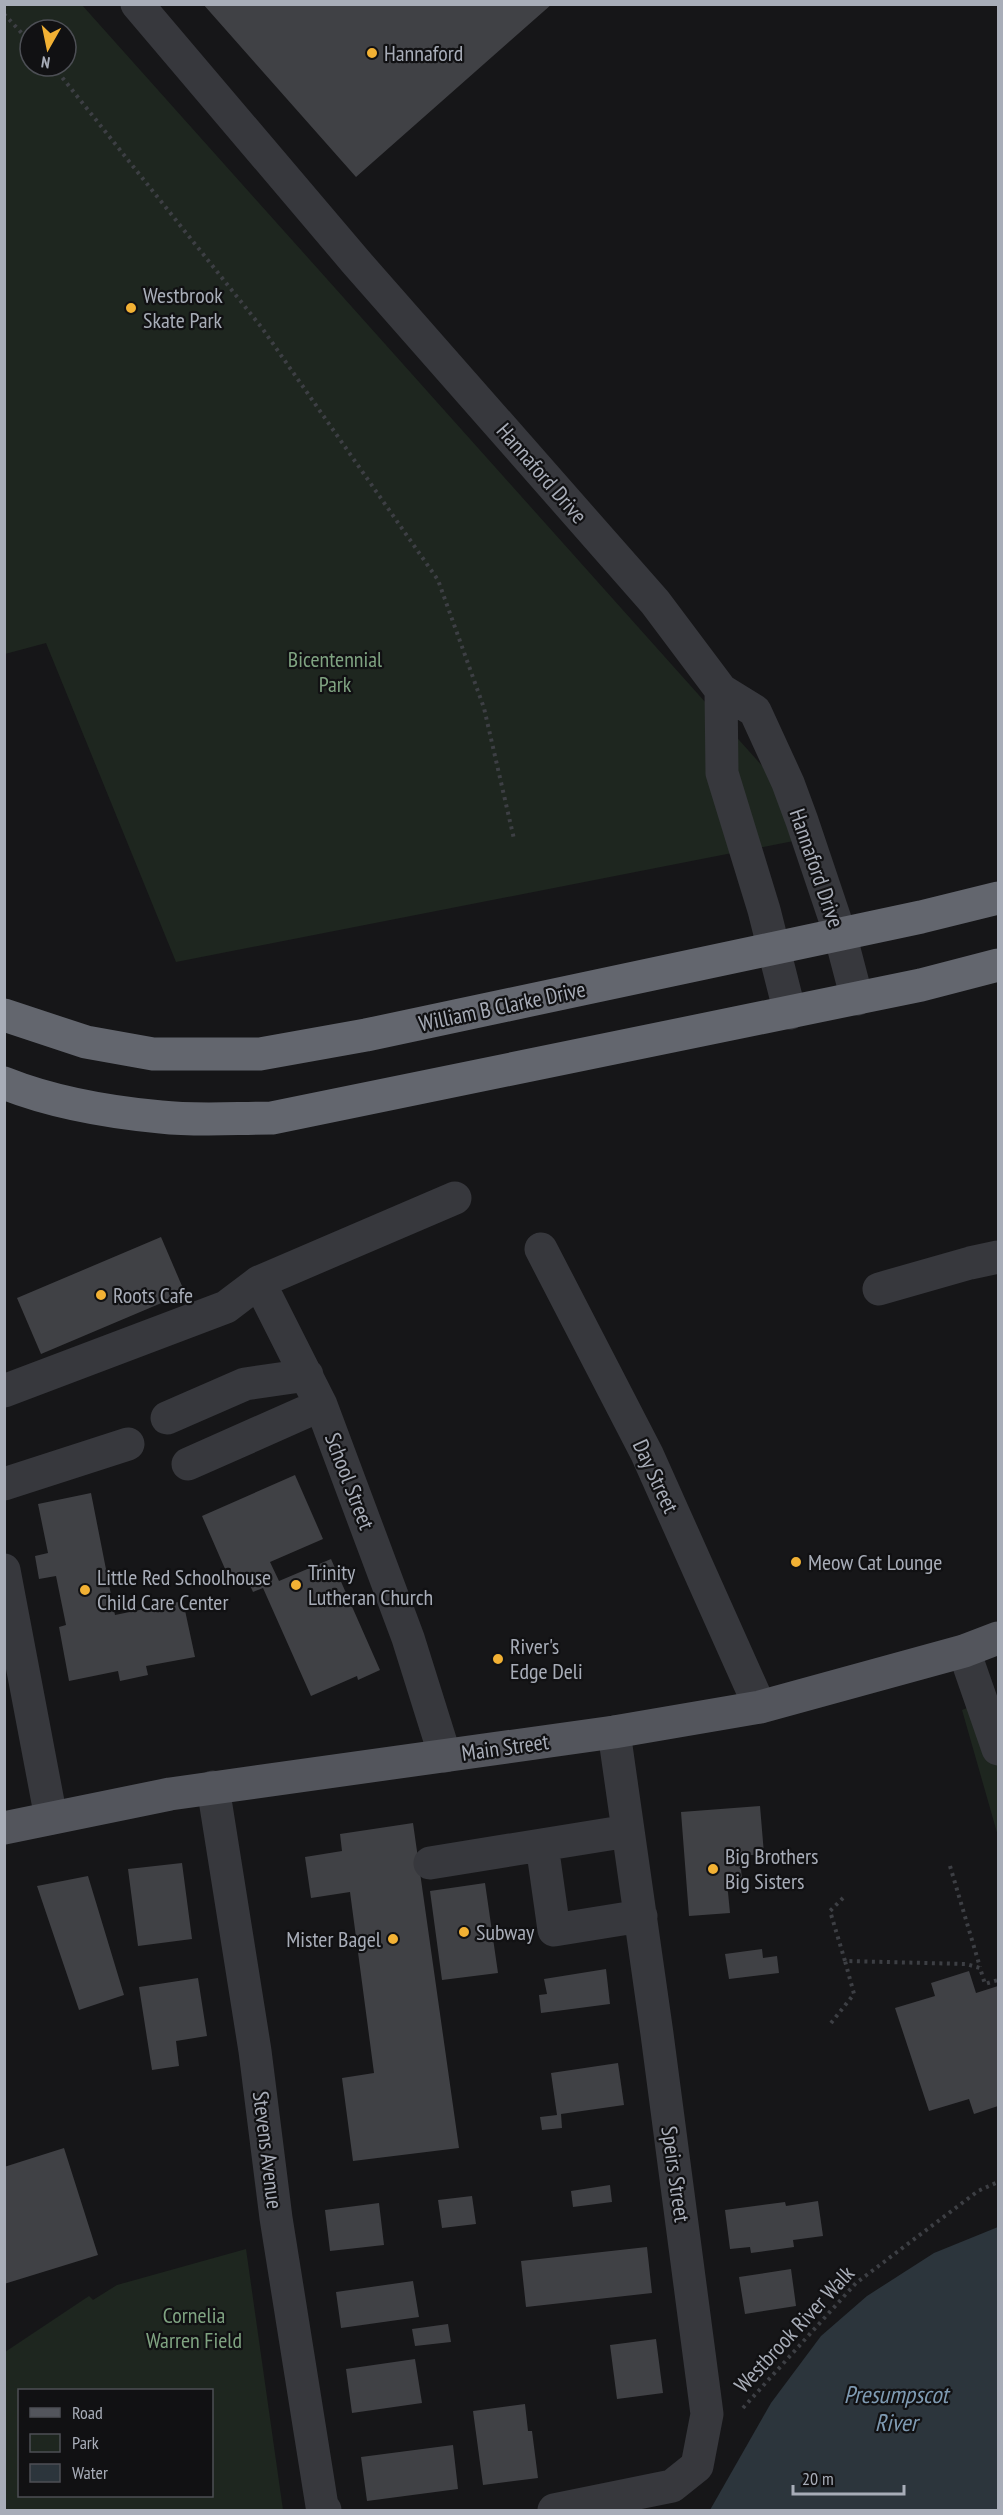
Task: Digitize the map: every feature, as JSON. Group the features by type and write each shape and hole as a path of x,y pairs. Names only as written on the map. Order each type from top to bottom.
{"highway":[{"name":"William B Clarke Drive","path":"4,1015 86,1042 153,1054 260,1054 366,1035 774,949 999,898"},
{"path":"4,1083 36,1095 163,1118 272,1118 857,999 999,965"}],"main road":[{"name":"Main Street","path":"4,1828 213,1787 445,1756 760,1707 964,1651 999,1638"}],"street":[{"name":"Hannaford Drive","path":"137,4 356,262 655,602 721,690 755,711 788,783 840,934 857,999"},
{"path":"721,690 722,773 774,949 790,1013"},
{"path":"4,1391 226,1307 259,1282 455,1198"},
{"name":"Day Street","path":"541,1249 647,1454 760,1707"},
{"path":"879,1289 999,1257"},
{"name":"School Street","path":"259,1282 321,1405 404,1627 445,1756"},
{"path":"167,1418 245,1384 307,1375"},
{"path":"188,1464 321,1405"},
{"path":"4,1484 128,1444"},
{"path":"4,1570 51,1818"},
{"path":"964,1651 999,1749"},
{"name":"Speirs Street","path":"554,2511 672,2486 697,2466 707,2414 614,1731"},
{"name":"Stevens Avenue","path":"213,1787 255,2051 276,2218 303,2380 314,2463 322,2506 325,2511"},
{"path":"430,1863 628,1831"},
{"path":"542,1845 554,1930 641,1916"}],"path":[{"path":"4,14 18,29"},
{"path":"63,78 262,328 438,580 484,708 514,839"},
{"path":"950,1866 985,1984 999,1980"},
{"path":"831,2023 854,1994 831,1911 843,1898"},
{"path":"845,1961 966,1965 980,1968"},
{"name":"Westbrook River Walk","path":"740,2412 856,2283 978,2191 999,2182"}],"green space":[{"name":"Bicentennial Park","path":"5,5 82,5 824,835 176,962 46,643 5,654"},
{"path":"998,1696 998,1836 962,1710"},
{"name":"Cornelia Warren Field","path":"246,2249 283,2510 5,2510 5,2352 89,2296 93,2300 117,2285"}],"water":[{"name":"Presumpscot River","path":"998,2227 998,2510 710,2510 771,2403 821,2336 867,2296 934,2253"}],"building":[{"name":"Hannaford","path":"203,4 552,4 356,177"},
{"name":"Roots Cafe","path":"161,1237 185,1293 41,1354 17,1298"},
{"name":"Trinity Lutheran Church","path":"295,1475 323,1539 270,1562 279,1581 331,1559 380,1670 358,1680 357,1676 311,1696 263,1588 253,1592 244,1572 229,1578 202,1516"},
{"name":"Little Red Schoolhouse Child Care Center","path":"91,1493 115,1615 183,1601 195,1657 146,1666 148,1675 120,1681 118,1671 69,1681 59,1627 66,1625 56,1576 39,1579 35,1556 48,1553 38,1504"},
{"name":"Big Brothers Big Sisters","path":"760,1806 764,1854 740,1856 742,1881 727,1882 730,1913 689,1916 681,1812"},
{"path":"413,1823 459,2148 353,2161 342,2078 374,2073 350,1892 311,1898 305,1857 342,1851 340,1834"},
{"path":"182,1863 192,1939 138,1946 128,1869"},
{"path":"88,1876 124,1995 79,2010 37,1886"},
{"name":"Subway","path":"485,1883 498,1973 442,1980 430,1891"},
{"path":"762,1949 763,1958 777,1956 779,1973 729,1979 725,1954"},
{"path":"606,1969 610,2004 541,2013 539,1995 547,1994 544,1979"},
{"path":"969,1971 976,1993 998,1986 998,2106 974,2114 969,2099 929,2111 895,2008 935,1996 931,1983"},
{"path":"198,1978 207,2036 176,2041 179,2066 152,2070 139,1987"},
{"path":"618,2063 624,2105 561,2114 562,2128 542,2130 540,2117 557,2115 551,2073"},
{"path":"64,2148 98,2255 4,2284 4,2167"},
{"path":"610,2185 612,2202 573,2207 571,2191"},
{"path":"472,2196 476,2224 442,2228 438,2200"},
{"path":"818,2201 823,2236 793,2240 794,2247 751,2253 750,2247 730,2249 725,2210 785,2202 786,2206"},
{"path":"379,2203 384,2245 330,2251 325,2210"},
{"path":"647,2247 652,2293 526,2307 521,2261"},
{"path":"791,2269 796,2306 745,2314 739,2277"},
{"path":"413,2281 419,2317 341,2328 336,2292"},
{"path":"448,2324 451,2342 415,2346 412,2329"},
{"path":"656,2339 663,2393 617,2399 610,2345"},
{"path":"415,2359 422,2403 352,2413 346,2369"},
{"path":"525,2404 528,2431 532,2431 538,2478 483,2485 473,2411"},
{"path":"453,2445 458,2489 367,2501 361,2457"}],"place":[{"name":"Hannaford","path":"372,53"},
{"name":"Westbrook Skate Park","path":"131,308"},
{"name":"Roots Cafe","path":"101,1295"},
{"name":"Meow Cat Lounge","path":"796,1562"},
{"name":"Trinity Lutheran Church","path":"296,1585"},
{"name":"Little Red Schoolhouse Child Care Center","path":"85,1590"},
{"name":"River's Edge Deli","path":"498,1659"},
{"name":"Big Brothers Big Sisters","path":"713,1869"},
{"name":"Subway","path":"464,1932"},
{"name":"Mister Bagel","path":"393,1939"}]}
